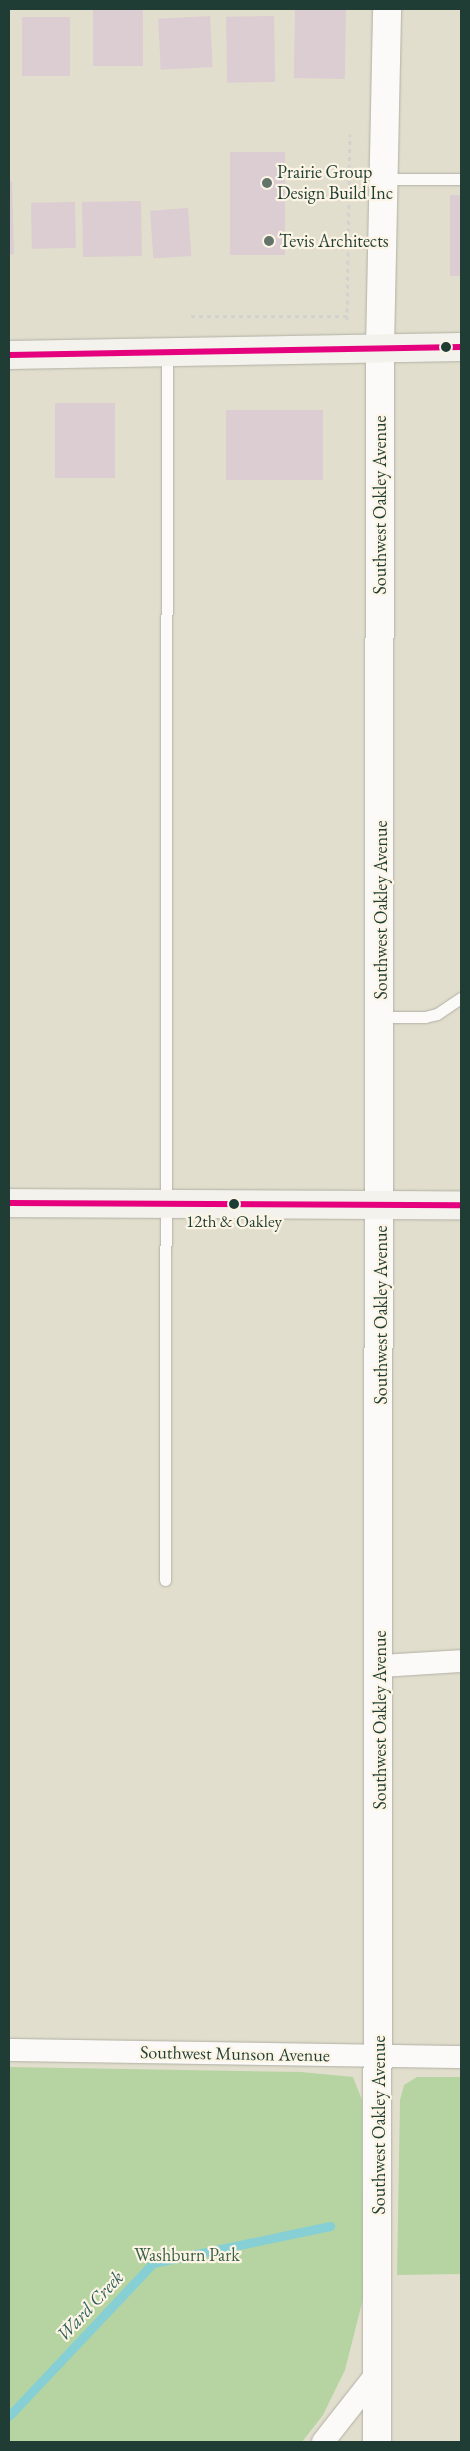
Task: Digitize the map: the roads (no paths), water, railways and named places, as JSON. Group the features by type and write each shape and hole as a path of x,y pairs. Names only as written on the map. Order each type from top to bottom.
{"main road":[{"path":"9,355 461,348"},
{"path":"9,1203 168,1202 461,1205"}],"street":[{"name":"Southwest Oakley Avenue","path":"377,2442 381,1205 380,348 387,9"},
{"path":"380,1666 461,1661"},
{"name":"Southwest Munson Avenue","path":"9,2050 461,2057"},
{"path":"323,2442 378,2372"}],"lane":[{"path":"383,179 461,178"},
{"path":"165,1580 168,1202 167,352"},
{"path":"381,1017 425,1017 437,1014 461,998"}],"waterway":[{"name":"Ward Creek","path":"9,2416 153,2263 330,2226"}],"place":[{"name":"Prairie Group Design Build Inc","path":"267,183"},
{"name":"Tevis Architects","path":"269,241"},
{"name":"12th & Oakley","path":"234,1204"}],"park label":[{"name":"Washburn Park","path":"187,2255"}]}
